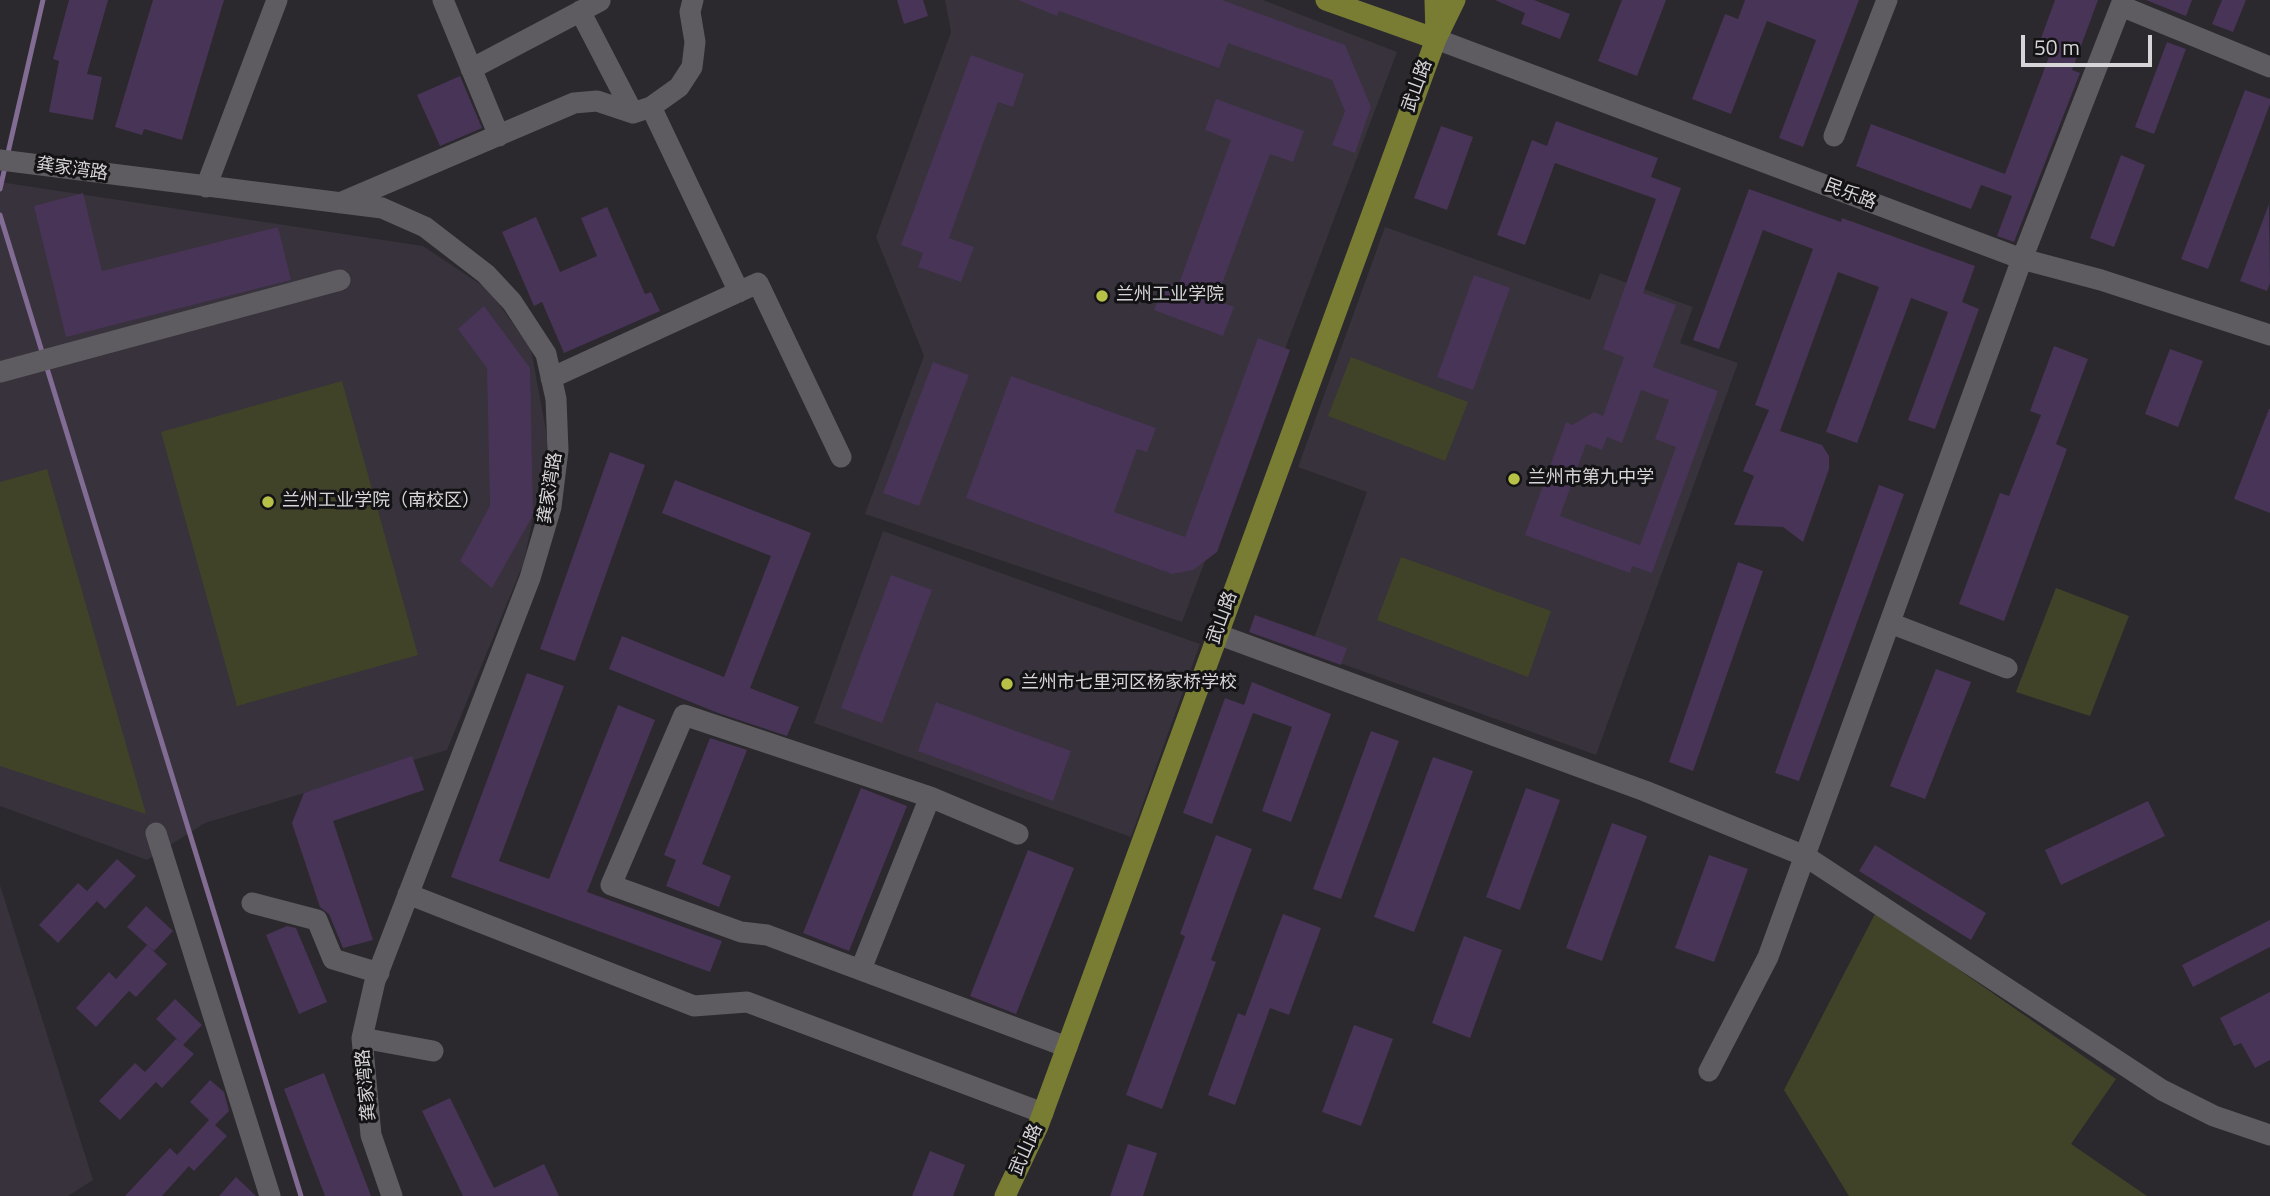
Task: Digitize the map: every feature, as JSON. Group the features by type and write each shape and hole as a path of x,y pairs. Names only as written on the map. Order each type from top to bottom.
{"main road":[{"path":"1326,0 1436,38 1435,0"},
{"name":"武山路","path":"1005,1196 1043,1113 1436,38 1455,0"}],"street":[{"path":"206,187 277,0"},
{"path":"443,0 499,136"},
{"path":"338,204 574,103 597,101 642,110 679,87 692,67 695,41 690,12 693,0"},
{"path":"1834,136 1887,0"},
{"path":"471,68 600,1"},
{"path":"1709,1071 1768,957 2022,259 2122,3 2270,67"},
{"path":"580,11 642,110 739,292"},
{"name":"民乐路","path":"1436,38 2022,259 2101,280 2270,335"},
{"name":"龚家湾路","path":"10,161 382,208 425,227 486,274 512,302 545,354 556,400 558,450 551,507 530,578 379,973 362,1038 371,1135 392,1196"},
{"path":"8,370 340,280"},
{"path":"551,378 758,283 841,457"},
{"path":"1890,623 2007,668"},
{"path":"1217,634 1645,791 1805,856 2162,1090 2214,1116 2270,1135"},
{"path":"1018,834 930,796 684,715 611,885 741,932 768,935 1067,1047"},
{"path":"861,969 930,796"},
{"path":"156,833 270,1196"},
{"path":"408,894 694,1006 747,1002 1043,1113"},
{"path":"252,903 317,920 333,959 379,973"},
{"path":"362,1038 433,1051"}],"shaded area":[{"name":"兰州工业学院","path":"945,0 1263,0 1397,52 1182,622 865,514 924,356 876,237 951,32"},
{"name":"兰州工业学院（南校区）","path":"0,182 423,246 489,290 531,349 548,442 524,562 447,750 205,823 147,860 0,806"},
{"name":"兰州市第九中学","path":"1385,227 1590,300 1600,273 1693,307 1680,343 1738,363 1596,755 1309,652 1367,492 1298,467"},
{"name":"兰州市七里河区杨家桥学校","path":"883,531 1200,644 1131,837 814,723"},
{"path":"0,885 93,1180 68,1196 0,1196"}],"green space":[{"path":"1351,357 1468,402 1445,461 1328,416"},
{"path":"342,381 418,655 237,706 161,432"},
{"path":"47,469 146,814 0,766 0,482"},
{"path":"1401,557 1551,611 1528,677 1377,620"},
{"path":"2056,588 2129,616 2090,716 2016,692"},
{"path":"1876,912 2116,1079 2071,1144 2147,1196 1849,1196 1784,1090"}],"building":[{"path":"69,0 108,0 87,74 102,77 93,120 49,112 59,61 53,59"},
{"path":"153,0 224,0 182,140 144,129 142,135 115,127"},
{"path":"897,0 923,0 928,16 904,24"},
{"path":"1018,0 1222,0 1345,45 1371,107 1355,153 1332,145 1345,111 1332,80 1228,43 1219,68 1059,11 1057,16"},
{"path":"1495,0 1534,0 1570,14 1560,39 1521,24 1525,13"},
{"path":"1622,0 1666,0 1637,76 1598,61"},
{"path":"1745,0 1859,0 1803,147 1779,138 1816,40 1767,21 1731,114 1692,99 1725,14 1738,19"},
{"path":"2055,0 2098,0 2072,70 2080,73 2014,242 1997,236 2012,196 1981,185 1971,209 1856,166 1871,124 2005,174 2053,46 2040,41"},
{"path":"2146,0 2192,0 2186,16"},
{"path":"2222,0 2246,0 2233,32 2212,24"},
{"path":"2167,42 2186,49 2154,134 2135,127"},
{"path":"971,55 1024,74 1013,107 998,102 949,238 974,247 961,282 918,267 923,253 901,245"},
{"path":"460,76 482,128 440,146 417,95"},
{"path":"2245,90 2270,99 2270,104 2208,269 2181,259"},
{"path":"1216,99 1304,131 1293,162 1270,154 1216,300 1234,307 1223,336 1154,310 1165,282 1178,286 1231,140 1205,130"},
{"path":"1556,121 1658,158 1651,177 1681,188 1643,293 1676,305 1653,367 1718,391 1652,573 1632,566 1630,573 1525,535 1566,422 1572,425 1594,412 1603,416 1624,357 1603,349 1656,199 1555,163 1525,245 1497,235 1532,140 1547,146","holes":["1641,390 1669,400 1655,439 1676,447 1640,545 1560,516 1586,444 1602,450 1607,437 1622,443"]},
{"path":"1441,126 1473,137 1447,210 1414,198"},
{"path":"2121,155 2145,165 2114,247 2090,238"},
{"path":"1749,189 1841,222 1842,218 1975,266 1962,302 1979,309 1935,429 1908,420 1948,312 1911,298 1857,443 1826,432 1879,287 1838,272 1780,431 1822,445 1829,456 1829,469 1803,542 1783,527 1734,525 1754,476 1743,471 1769,410 1755,405 1813,249 1763,230 1719,349 1693,340"},
{"path":"83,193 102,271 278,227 291,280 66,337 34,206"},
{"path":"2269,204 2270,283 2267,291 2240,281"},
{"path":"607,207 645,294 651,292 660,311 564,353 542,302 534,306 502,232 536,217 560,272 597,256 581,218"},
{"path":"1474,275 1510,288 1473,390 1437,377"},
{"path":"484,306 530,368 533,515 492,588 460,561 490,506 487,368 458,329"},
{"path":"1258,338 1290,350 1217,552 1193,570 1172,574 966,498 1011,376 1156,428 1147,452 1137,449 1114,512 1185,537"},
{"path":"2054,346 2088,359 2056,444 2067,449 2004,621 1959,604 2000,493 2009,496 2041,415 2030,411"},
{"path":"2170,349 2203,361 2178,427 2145,414"},
{"path":"933,362 969,375 919,506 883,493"},
{"path":"2270,409 2270,513 2234,499"},
{"path":"610,452 645,465 575,661 540,649"},
{"path":"675,480 811,533 750,688 799,707 787,736 718,713 609,669 622,636 724,677 771,556 662,513"},
{"path":"1879,485 1904,494 1799,781 1775,773"},
{"path":"1738,562 1763,571 1693,771 1669,762"},
{"path":"891,575 932,590 882,723 841,708"},
{"path":"1255,615 1347,648 1341,665 1249,632"},
{"path":"1936,669 1971,682 1925,799 1890,786"},
{"path":"527,673 564,686 499,861 549,879 618,705 655,720 587,892 722,941 710,972 451,877"},
{"path":"1252,682 1331,714 1291,822 1262,811 1292,727 1253,713 1212,824 1183,813 1225,698 1244,705"},
{"path":"936,702 1071,751 1053,801 918,751"},
{"path":"1371,731 1399,741 1341,899 1313,889"},
{"path":"710,738 747,750 702,864 731,876 719,907 666,886 676,860 664,855"},
{"path":"412,756 424,790 333,821 373,940 343,948 329,914 320,907 292,823 304,793"},
{"path":"1433,757 1473,771 1414,932 1374,917"},
{"path":"861,788 907,806 849,951 803,933"},
{"path":"1526,788 1560,800 1520,910 1486,897"},
{"path":"2148,801 2165,836 2061,885 2045,850"},
{"path":"1612,823 1647,836 1602,961 1566,948"},
{"path":"1216,835 1252,849 1211,960 1216,962 1162,1109 1126,1095 1185,936 1180,934"},
{"path":"1875,845 1986,913 1971,940 1859,871"},
{"path":"1028,850 1074,868 1016,1014 970,996"},
{"path":"1709,855 1748,869 1714,962 1675,948"},
{"path":"117,859 136,876 105,909 97,901 58,943 39,925 78,883 87,891"},
{"path":"146,906 173,931 154,951 127,927"},
{"path":"1283,914 1321,928 1289,1015 1270,1008 1235,1105 1208,1095 1238,1013 1245,1016"},
{"path":"2270,920 2270,947 2193,987 2182,965"},
{"path":"287,926 296,928 327,1002 299,1014 266,935"},
{"path":"1464,936 1502,950 1470,1038 1432,1023"},
{"path":"147,945 167,964 136,997 129,991 96,1027 76,1008 109,972 116,979"},
{"path":"2270,992 2270,1060 2255,1068 2241,1043 2234,1046 2220,1018"},
{"path":"175,999 202,1025 183,1045 156,1019"},
{"path":"1354,1025 1393,1039 1361,1126 1322,1112"},
{"path":"176,1039 194,1054 162,1088 156,1082 120,1120 99,1101 135,1063 145,1072"},
{"path":"324,1073 371,1196 325,1196 284,1089"},
{"path":"210,1080 224,1092 229,1111 215,1125 227,1136 194,1171 189,1166 162,1196 125,1196 170,1148 177,1155 209,1120 190,1102"},
{"path":"450,1098 494,1188 544,1164 559,1196 463,1196 422,1111"},
{"path":"1128,1144 1157,1153 1143,1196 1110,1196"},
{"path":"930,1151 965,1165 953,1196 912,1196"},
{"path":"236,1177 256,1196 219,1196"}],"waterway":[{"path":"7,157 43,0"},
{"path":"0,189 5,167"},
{"path":"0,215 43,355"},
{"path":"46,365 301,1196"}],"place":[{"name":"兰州工业学院","path":"1102,296"},
{"name":"兰州市第九中学","path":"1514,479"},
{"name":"兰州工业学院（南校区）","path":"268,502"},
{"name":"兰州市七里河区杨家桥学校","path":"1007,684"}]}
